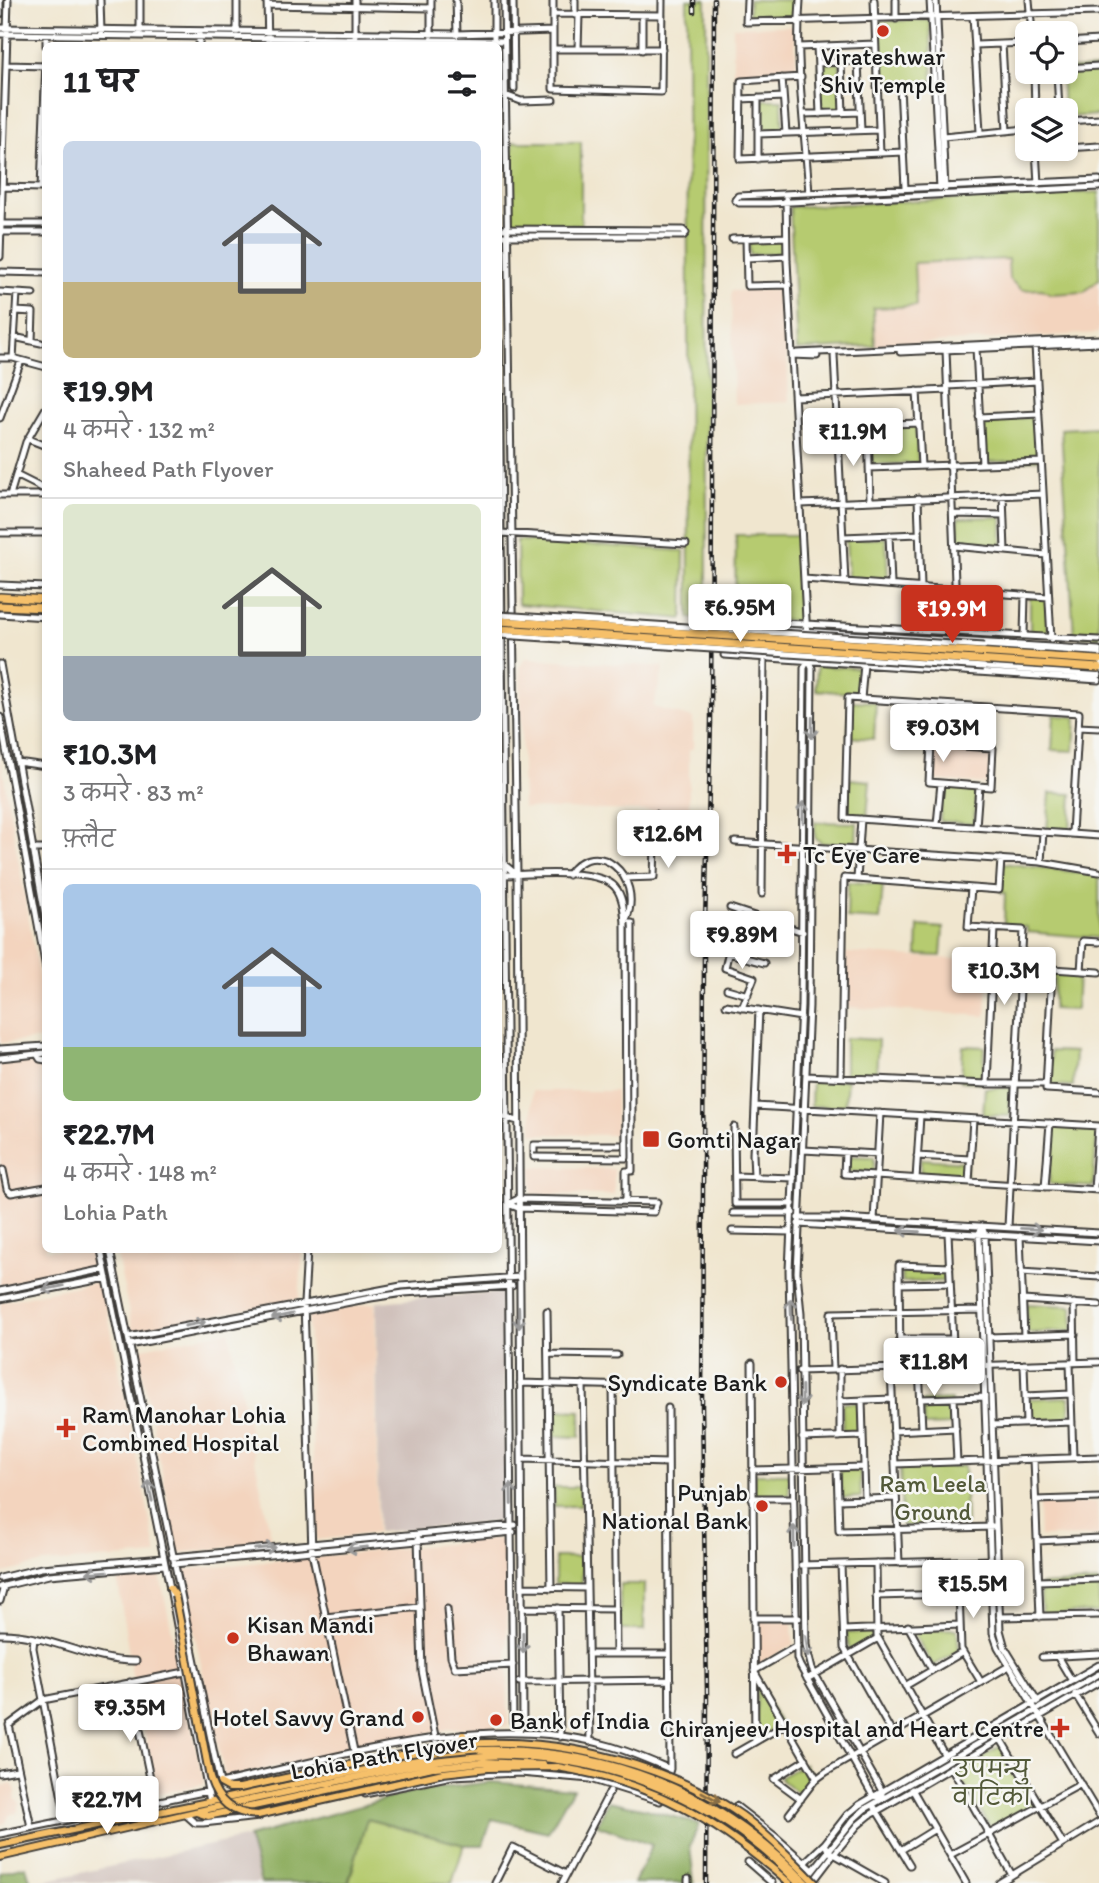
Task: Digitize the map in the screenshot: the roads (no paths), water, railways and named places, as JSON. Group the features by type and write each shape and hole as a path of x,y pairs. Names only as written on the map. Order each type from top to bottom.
{"highway":[{"path":"1,604 42,600"},
{"path":"1,604 42,608"},
{"path":"502,621 1099,660"},
{"path":"502,629 1099,668"}],"main road":[{"path":"170,1588 175,1595 210,1778 214,1790 228,1808 258,1815 443,1773 488,1768 558,1767"},
{"path":"463,1735 464,1750"},
{"name":"Lohia Path Flyover","path":"220,1783 229,1788 240,1788 383,1758 461,1745 499,1744 573,1749 643,1768 695,1788 741,1815 815,1878"},
{"name":"Lohia Path Flyover","path":"0,1845 439,1754 464,1750 516,1749 587,1758 624,1768 667,1785 736,1822 767,1846 805,1883"},
{"name":"Lohia Path Flyover","path":"0,1857 196,1812 488,1755 568,1761 621,1773 668,1791 733,1827 798,1883"},
{"name":"Lohia Path Flyover","path":"435,1764 523,1763 558,1767 623,1781 669,1799 703,1817 789,1883"}],"street":[{"path":"0,14 1,0"},
{"path":"0,257 8,0"},
{"path":"100,0 100,33"},
{"path":"140,0 140,33"},
{"path":"237,0 237,32"},
{"path":"393,0 393,8"},
{"path":"430,0 431,37"},
{"path":"456,0 457,37"},
{"path":"494,0 494,40"},
{"path":"504,0 517,875 523,1682 523,1723 517,1733"},
{"path":"513,0 514,89"},
{"path":"553,0 554,89 662,92 662,0"},
{"path":"575,0 578,49"},
{"path":"747,0 746,22 1099,12"},
{"path":"800,0 799,47 810,201"},
{"path":"874,0 880,153"},
{"path":"896,0 897,19"},
{"path":"930,0 939,43 943,189"},
{"path":"936,0 933,52 943,189"},
{"path":"1029,0 1031,21"},
{"path":"268,42 267,3 355,3 393,8 430,8"},
{"path":"355,3 355,36"},
{"path":"553,14 662,15"},
{"path":"642,15 642,50"},
{"path":"974,16 980,132"},
{"path":"0,28 46,35 100,33"},
{"path":"0,34 7,31 199,34 237,32 299,38 355,36 396,42 431,37"},
{"path":"494,40 505,33 553,31"},
{"path":"199,34 226,37 457,37 504,41"},
{"path":"199,34 199,42"},
{"path":"46,35 46,42"},
{"path":"226,37 227,42"},
{"path":"1078,41 1099,40"},
{"path":"933,52 939,43"},
{"path":"976,45 1015,43"},
{"path":"799,47 875,44"},
{"path":"1002,44 1007,131"},
{"path":"817,46 820,114"},
{"path":"553,49 662,49"},
{"path":"818,63 876,60"},
{"path":"858,61 861,130"},
{"path":"841,62 843,113"},
{"path":"6,65 42,65"},
{"path":"1078,67 1099,66"},
{"path":"801,77 741,81 740,159 904,152"},
{"path":"782,78 786,133"},
{"path":"877,87 935,84"},
{"path":"900,86 905,188"},
{"path":"505,95 521,101 552,100"},
{"path":"741,99 783,97"},
{"path":"758,98 758,159"},
{"path":"804,114 860,112"},
{"path":"1078,120 1099,119"},
{"path":"758,134 879,130"},
{"path":"943,137 1015,130"},
{"path":"1078,147 1099,146"},
{"path":"1037,161 1038,185"},
{"path":"943,189 809,192 738,196 735,200 738,203 810,201 943,189 1099,180"},
{"path":"1038,185 1099,187"},
{"path":"2,187 42,188"},
{"path":"786,194 806,627 808,660 812,668 810,932 797,1272 801,1314 807,1658 881,1791 882,1799"},
{"path":"1,224 42,224"},
{"path":"502,229 683,230 686,233 683,236 502,236"},
{"path":"0,232 42,232"},
{"path":"732,239 786,237"},
{"path":"746,239 747,286 789,285"},
{"path":"747,258 787,256"},
{"path":"0,272 42,273"},
{"path":"0,292 33,295"},
{"path":"13,358 17,293"},
{"path":"16,311 33,312 32,341"},
{"path":"14,337 41,343"},
{"path":"792,355 1099,341"},
{"path":"1035,344 1050,646"},
{"path":"792,355 976,347"},
{"path":"976,347 982,464"},
{"path":"946,350 957,636"},
{"path":"835,355 845,582"},
{"path":"0,358 13,358 42,366"},
{"path":"0,418 22,361"},
{"path":"795,397 1037,381"},
{"path":"502,385 509,385"},
{"path":"917,391 921,466"},
{"path":"979,417 1039,414"},
{"path":"10,495 28,439 42,415"},
{"path":"838,426 919,423"},
{"path":"868,425 870,500"},
{"path":"28,439 42,444"},
{"path":"869,468 1041,462"},
{"path":"16,475 42,490"},
{"path":"0,495 42,492"},
{"path":"801,504 1043,494"},
{"path":"1003,495 1005,551"},
{"path":"918,498 921,586"},
{"path":"953,514 1003,515"},
{"path":"0,533 42,533"},
{"path":"502,533 686,544"},
{"path":"843,537 919,534"},
{"path":"889,535 891,584"},
{"path":"954,545 1046,555"},
{"path":"804,579 1048,597"},
{"path":"0,585 42,587"},
{"path":"1024,635 1026,594"},
{"path":"1,604 42,616"},
{"path":"502,611 513,609"},
{"path":"502,611 1099,652"},
{"path":"734,656 736,627 806,627 957,636 1099,652"},
{"path":"957,636 1024,635 1099,640"},
{"path":"502,639 984,667 1099,677"},
{"path":"724,655 1099,677"},
{"path":"762,894 764,658"},
{"path":"808,660 804,668 801,1017 789,1270 797,1646 800,1667 873,1796 882,1799"},
{"path":"0,664 42,900"},
{"path":"861,699 864,664"},
{"path":"1072,834 1079,713 848,698 845,818 1099,836"},
{"path":"502,703 502,720"},
{"path":"946,745 949,705"},
{"path":"979,747 982,707"},
{"path":"503,710 514,710"},
{"path":"0,717 42,946"},
{"path":"1078,727 1099,728"},
{"path":"931,744 946,745 993,748 991,787 929,782 931,744"},
{"path":"6,749 15,747"},
{"path":"17,762 42,765"},
{"path":"937,824 941,783"},
{"path":"976,827 979,786"},
{"path":"625,877 654,877 656,814"},
{"path":"857,879 862,819"},
{"path":"1041,862 1043,832"},
{"path":"734,842 1041,862 1099,872"},
{"path":"32,849 42,849"},
{"path":"568,875 575,864 593,858 613,865 625,877 632,898 625,923"},
{"path":"841,1077 845,878 999,890 1001,859"},
{"path":"502,865 517,875"},
{"path":"502,865 508,1118 513,1722 517,1733"},
{"path":"502,875 568,875 607,879 617,888 622,900 625,923 626,1158 534,1157 534,1145 632,1145"},
{"path":"971,888 968,927 1023,930 1008,1227"},
{"path":"730,908 802,932 810,932"},
{"path":"738,911 725,968 754,978 742,1008"},
{"path":"625,923 632,923 632,1171 626,1171 626,1201"},
{"path":"987,1084 994,928"},
{"path":"1081,971 1083,941 1099,942"},
{"path":"728,953 764,963"},
{"path":"1021,967 1099,972"},
{"path":"1052,969 1046,1089 1099,1092"},
{"path":"727,989 748,995"},
{"path":"726,1005 801,1017"},
{"path":"754,1176 759,1010"},
{"path":"0,1049 42,1046"},
{"path":"0,1058 42,1053"},
{"path":"37,1054 42,1059"},
{"path":"806,1076 1046,1084"},
{"path":"755,1106 1099,1126 1097,1190 844,1174 845,1152"},
{"path":"874,1220 880,1113"},
{"path":"916,1179 920,1116"},
{"path":"502,1117 518,1121"},
{"path":"969,1182 973,1119"},
{"path":"1045,1187 1050,1123"},
{"path":"502,1127 518,1130"},
{"path":"734,1127 735,1204 793,1205"},
{"path":"803,1150 878,1154"},
{"path":"917,1156 970,1160"},
{"path":"3,1170 7,1189 11,1193 42,1188"},
{"path":"735,1176 794,1178"},
{"path":"518,1199 657,1202 654,1212 518,1208 508,1204 518,1199"},
{"path":"733,1213 1099,1233"},
{"path":"792,1217 800,1225 1099,1241"},
{"path":"982,1226 982,1310 992,1425 990,1461"},
{"path":"732,1231 791,1232"},
{"path":"948,1233 954,1366"},
{"path":"982,1234 989,1337 985,1397 1001,1639 1039,1713 1099,1815"},
{"path":"1020,1236 1024,1335"},
{"path":"102,1253 170,1588 209,1801"},
{"path":"111,1253 220,1783 435,1738 517,1733 590,1742 637,1755 670,1769"},
{"path":"307,1253 304,1311 311,1544 358,1770"},
{"path":"900,1367 899,1265 950,1267"},
{"path":"0,1291 105,1269"},
{"path":"1021,1272 1099,1277"},
{"path":"128,1337 401,1286 519,1276"},
{"path":"0,1299 107,1278"},
{"path":"899,1284 950,1283"},
{"path":"129,1345 404,1293 519,1285"},
{"path":"1023,1300 1099,1305"},
{"path":"1073,1458 1071,1394 1074,1303"},
{"path":"840,1437 840,1401 831,1313 982,1310"},
{"path":"547,1311 551,1588"},
{"path":"989,1337 1075,1334"},
{"path":"900,1339 953,1339"},
{"path":"548,1354 617,1355"},
{"path":"792,1371 1099,1362"},
{"path":"752,1363 755,1742"},
{"path":"1024,1364 1026,1424"},
{"path":"919,1367 922,1429"},
{"path":"891,1368 899,1563"},
{"path":"520,1382 634,1385"},
{"path":"583,1384 590,1742"},
{"path":"613,1385 616,1654"},
{"path":"1025,1396 1071,1394"},
{"path":"921,1399 985,1397"},
{"path":"954,1398 957,1462"},
{"path":"840,1401 892,1399"},
{"path":"862,1400 865,1499"},
{"path":"186,1815 195,1823 250,1819 441,1777 495,1773 590,1780 625,1788 660,1801 670,1769 668,1408"},
{"path":"992,1425 1072,1422"},
{"path":"893,1430 956,1428"},
{"path":"802,1438 862,1436"},
{"path":"895,1464 1099,1457"},
{"path":"521,1459 668,1463"},
{"path":"1034,1460 1040,1616"},
{"path":"752,1471 863,1467"},
{"path":"837,1468 839,1531 993,1527"},
{"path":"752,1498 794,1498"},
{"path":"838,1500 896,1498"},
{"path":"1036,1500 1099,1498"},
{"path":"173,1557 418,1533 512,1525 521,1527"},
{"path":"174,1564 512,1532 521,1527"},
{"path":"418,1533 422,1671 439,1754"},
{"path":"379,1545 388,1536"},
{"path":"1037,1541 1099,1538"},
{"path":"0,1578 41,1568 164,1558"},
{"path":"795,1566 994,1560"},
{"path":"994,1560 993,1633 1009,1666 1035,1702"},
{"path":"957,1561 963,1652 981,1682"},
{"path":"876,1563 878,1638 944,1755"},
{"path":"841,1564 844,1647 892,1733"},
{"path":"0,1601 2,1587 33,1577 165,1565"},
{"path":"62,1566 73,1574"},
{"path":"61,1574 62,1566"},
{"path":"1038,1581 1099,1579"},
{"path":"522,1587 587,1588"},
{"path":"876,1596 992,1593"},
{"path":"325,1617 420,1607"},
{"path":"522,1608 616,1608"},
{"path":"558,1608 560,1737"},
{"path":"447,1609 451,1657 455,1668 513,1665"},
{"path":"999,1617 1099,1615"},
{"path":"753,1618 805,1618"},
{"path":"844,1630 960,1625"},
{"path":"908,1626 932,1670"},
{"path":"0,1634 14,1633 115,1661 135,1661"},
{"path":"34,1638 33,1648 66,1819"},
{"path":"807,1679 878,1638"},
{"path":"754,1671 797,1646"},
{"path":"905,1686 963,1652"},
{"path":"588,1654 669,1654"},
{"path":"1042,1657 1099,1654"},
{"path":"1057,1656 1072,1681"},
{"path":"804,1862 825,1843 847,1815 873,1796 1099,1665"},
{"path":"789,1814 817,1779 1009,1666"},
{"path":"754,1671 817,1779"},
{"path":"31,1827 9,1725 43,1700 185,1672"},
{"path":"1074,1693 1099,1674"},
{"path":"513,1682 670,1680"},
{"path":"130,1682 155,1802"},
{"path":"805,1883 815,1878 854,1819 873,1804 997,1733 1099,1682"},
{"path":"1074,1693 1099,1733"},
{"path":"831,1852 858,1825 877,1811 1001,1740 1039,1713"},
{"path":"734,1754 786,1724"},
{"path":"997,1733 1063,1844"},
{"path":"801,1799 774,1779 806,1759"},
{"path":"202,1764 215,1761"},
{"path":"947,1761 1012,1875"},
{"path":"0,1773 18,1770"},
{"path":"909,1783 966,1883"},
{"path":"950,1855 1081,1784"},
{"path":"0,1834 208,1791"},
{"path":"562,1883 610,1791"},
{"path":"873,1804 910,1865"},
{"path":"736,1806 804,1862 815,1878"},
{"path":"999,1883 1099,1822"},
{"path":"901,1850 935,1829"},
{"path":"825,1843 831,1852 885,1883"},
{"path":"497,1882 513,1847 566,1874"},
{"path":"748,1861 772,1883"}],"railway":[{"path":"694,0 694,12"},
{"path":"706,1883 707,1692 702,1408 704,955 711,722 714,0"}],"place":[{"name":"Virateshwar Shiv Temple","path":"883,31"},
{"name":"Tc Eye Care","path":"787,854"},
{"name":"Gomti Nagar","path":"651,1139"},
{"name":"Syndicate Bank","path":"781,1382"},
{"name":"Ram Manohar Lohia Combined Hospital","path":"66,1428"},
{"name":"Punjab National Bank","path":"762,1506"},
{"name":"Kisan Mandi Bhawan","path":"233,1638"},
{"name":"Hotel Savvy Grand","path":"418,1717"},
{"name":"Bank of India","path":"496,1720"},
{"name":"Chiranjeev Hospital and Heart Centre","path":"1060,1728"}],"park label":[{"name":"Ram Leela Ground","path":"933,1497"},
{"name":"उपमन्यु वाटिका","path":"992,1782"}]}
